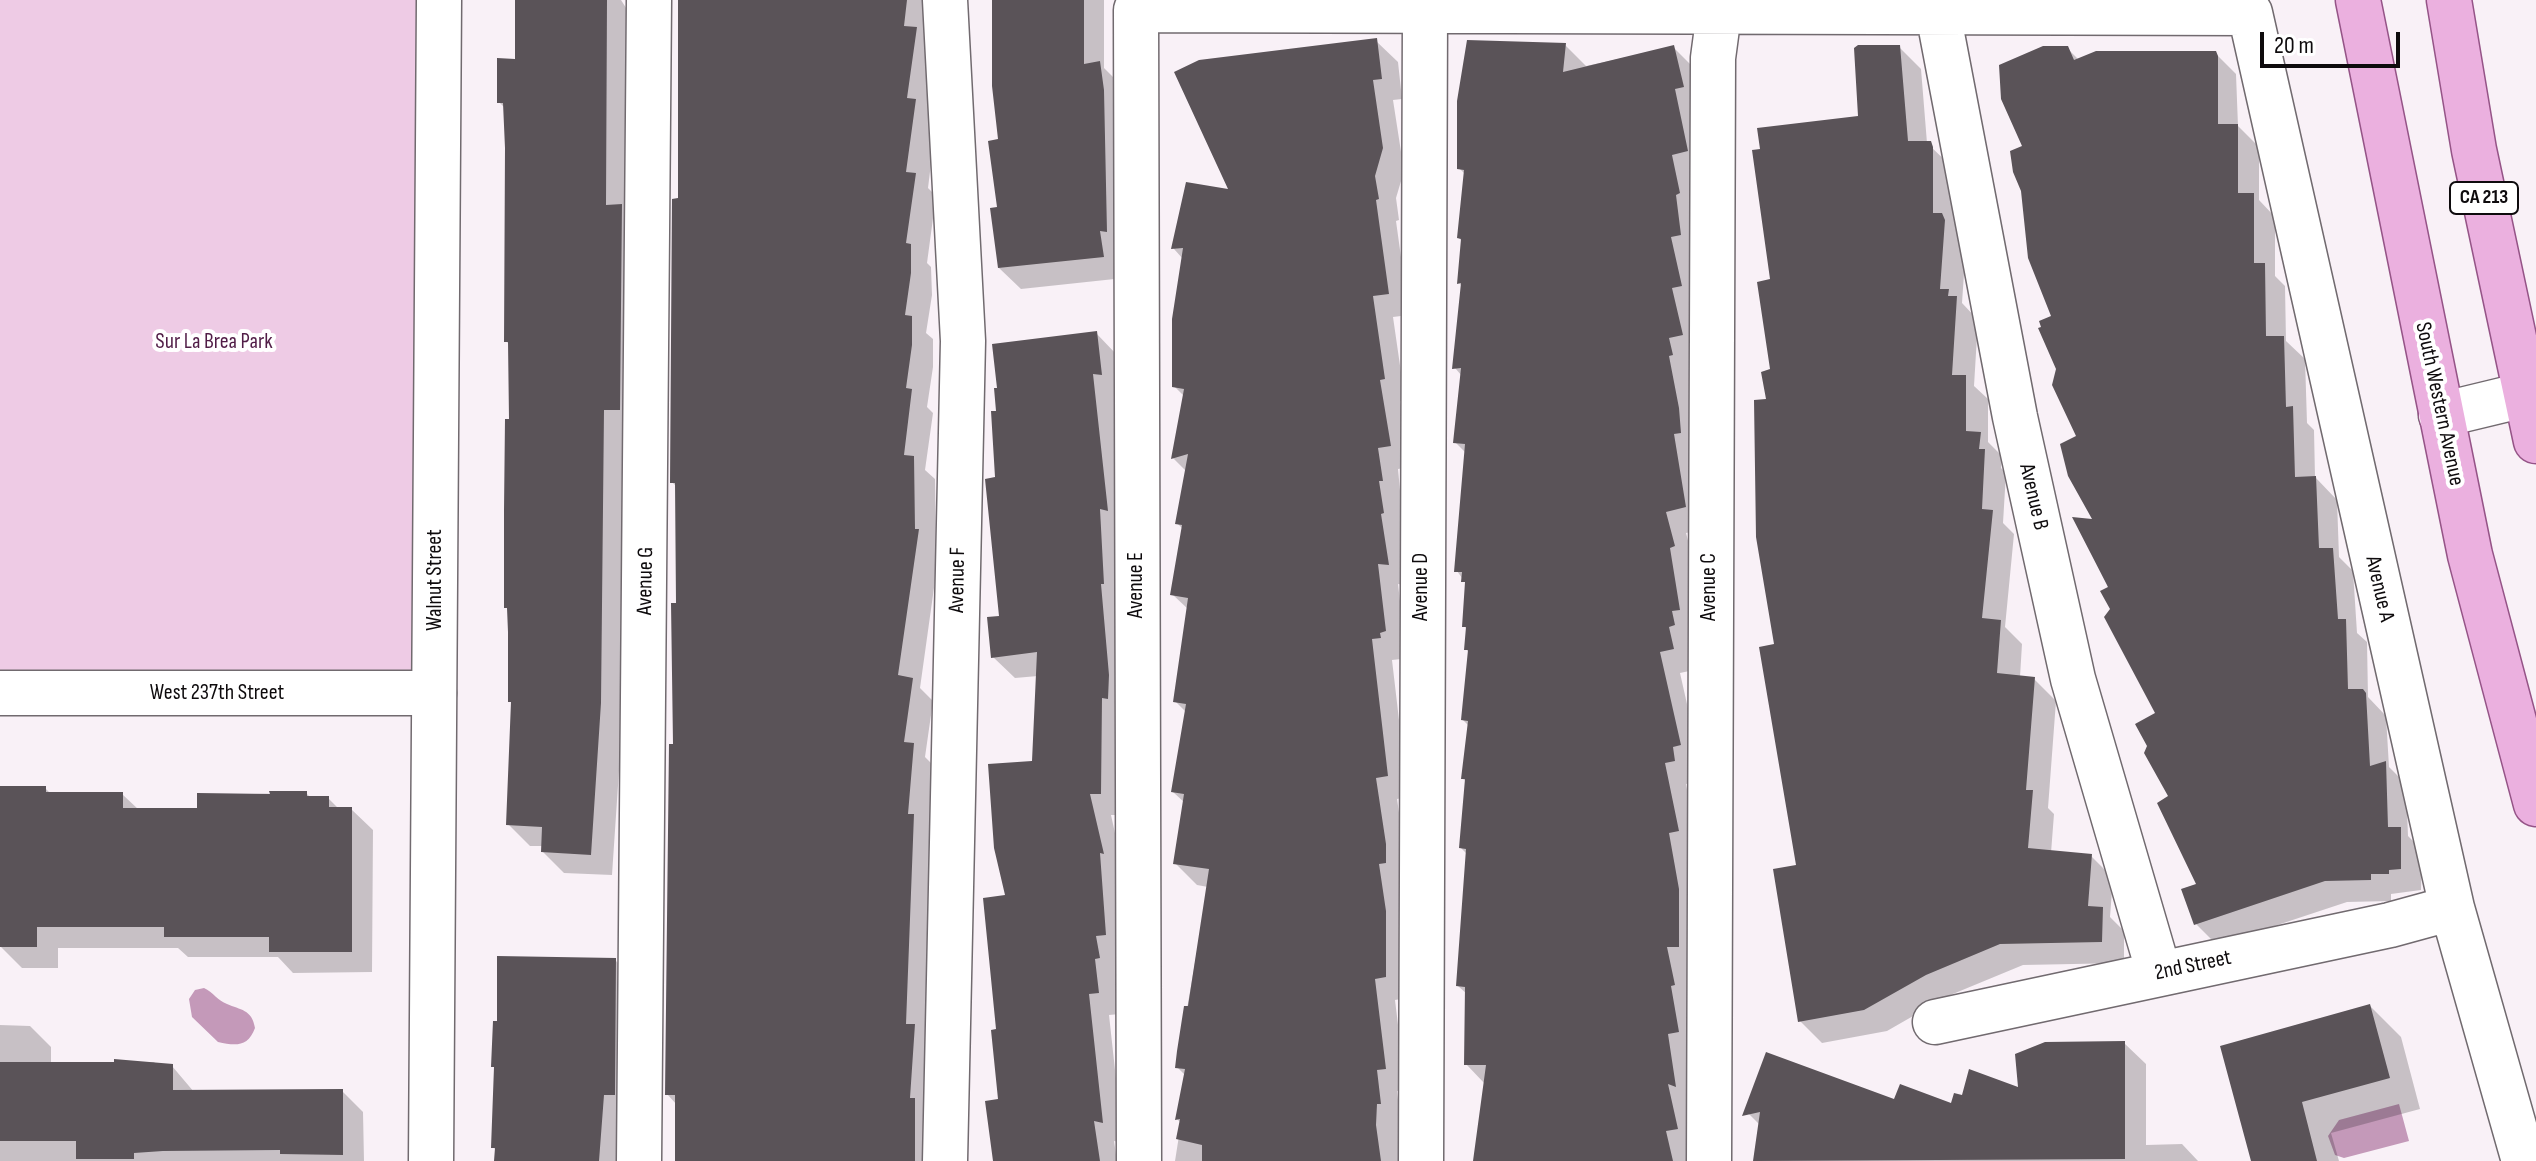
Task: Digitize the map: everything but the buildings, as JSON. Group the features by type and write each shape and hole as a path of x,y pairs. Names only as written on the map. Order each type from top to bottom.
{"main road":[{"name":"South Western Avenue","path":"2358,0 2470,555 2536,804"},
{"name":"CA 213","path":"2449,0 2474,150 2530,393 2536,441"}],"street":[{"name":"Walnut Street","path":"431,1161 439,0"},
{"name":"Avenue G","path":"639,1161 649,0"},
{"name":"Avenue F","path":"945,0 963,341 945,1161"},
{"name":"Avenue E","path":"1139,1161 1136,10 1425,13"},
{"path":"1425,13 1938,13"},
{"name":"Avenue D","path":"1421,1161 1425,13"},
{"name":"Avenue C","path":"1709,1161 1713,58 1719,13"},
{"name":"Avenue A","path":"1938,13 2250,13 2452,908 2524,1161"},
{"name":"Avenue B","path":"1938,13 2015,417 2073,679 2159,973"},
{"path":"2441,415 2530,393"},
{"name":"West 237th Street","path":"0,693 434,693"},
{"name":"2nd Street","path":"1935,1022 2390,925 2452,908"}],"green space":[{"name":"Sur La Brea Park","path":"0,0 431,0 425,683 0,685"}],"shaded area":[{"path":"204,988 251,1017 255,1028 249,1039 236,1044 218,1042 192,1017 189,999 195,990"},
{"path":"2399,1104 2409,1141 2344,1158 2335,1155 2328,1136 2339,1120"}]}
